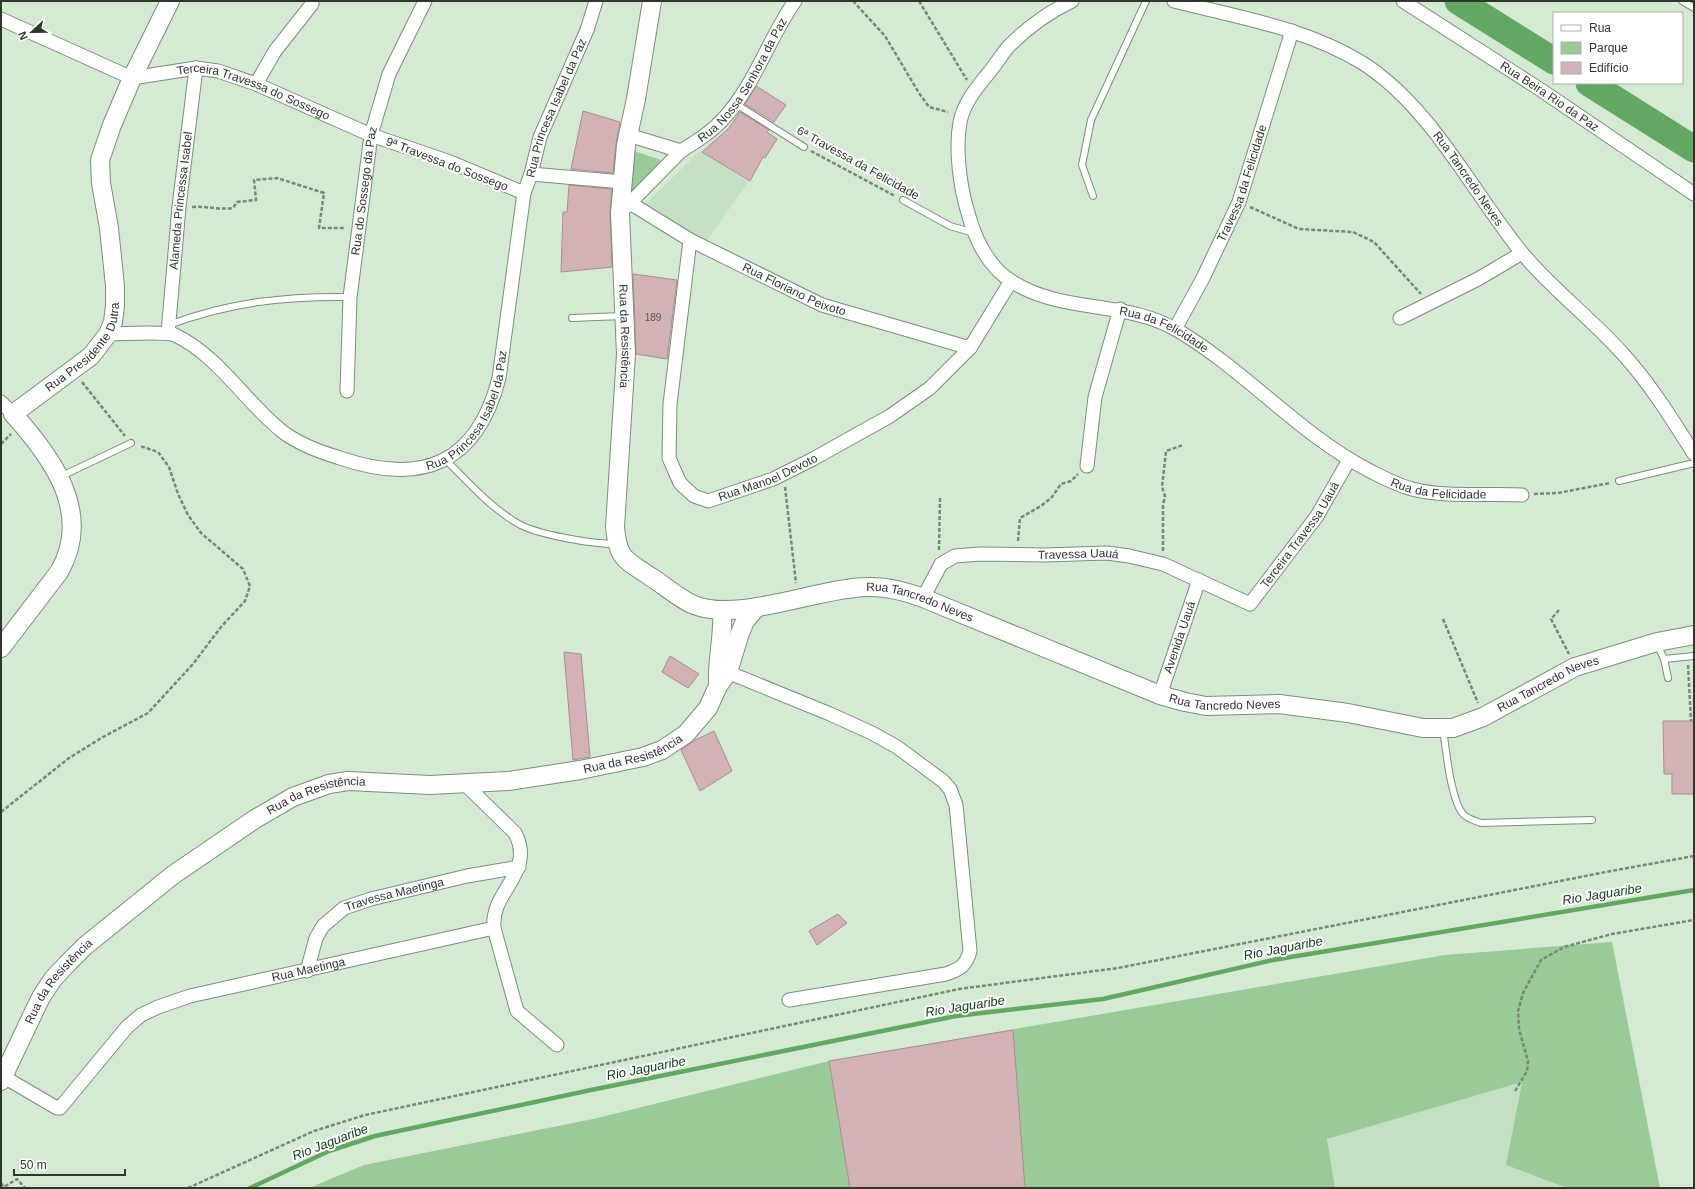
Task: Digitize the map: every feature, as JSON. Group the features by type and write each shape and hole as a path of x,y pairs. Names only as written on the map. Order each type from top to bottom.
{"street":[{"name":"Rua Presidente Dutra","path":"1,648 67,559 71,546 72,512 64,475 26,428 7,408 71,370 91,356 108,334 113,322 115,306 114,286 109,228 101,183 100,160 112,125 132,78 170,1"},
{"name":"Rua do Sossego da Paz","path":"347,391 350,297 371,135 389,74 426,1"},
{"name":"Rua Princesa Isabel da Paz","path":"108,334 168,329 197,349 271,422 283,432 305,446 352,462 395,471 415,470 446,460 461,449 475,432 486,416 494,399 499,378 524,193 531,174 540,137 587,30 596,1"},
{"name":"Rua Nossa Senhora da Paz","path":"625,208 681,151 715,128 736,104 785,15 795,1"},
{"name":"Rua da Felicidade","path":"1072,1 1058,8 1008,47 977,87 965,106 960,123 959,156 965,203 974,233 996,268 1011,281 1032,292 1065,302 1120,309 1151,318 1175,329 1233,368 1298,423 1350,460 1392,482 1411,489 1446,494 1522,495"},
{"name":"Rua Tancredo Neves","path":"1174,1 1292,31 1344,52 1372,69 1387,81 1441,141 1522,253 1543,277 1588,318 1624,354 1646,382 1694,454"},
{"name":"Rua Beira Rio da Paz","path":"1403,1 1542,90 1694,194"},
{"name":"Rua da Resistência","path":"616,544 615,527 617,469 626,354 624,316 625,208 623,182 628,135 648,2"},
{"path":"256,84 275,51 312,4"},
{"path":"1,19 132,78"},
{"name":"Travessa da Felicidade","path":"1175,329 1203,278 1239,202 1292,31"},
{"name":"Terceira Travessa do Sossego","path":"132,78 196,68 218,71 256,84 371,135"},
{"name":"Alameda Princessa Isabel","path":"168,329 179,207 196,68"},
{"name":"9ª Travessa do Sossego","path":"371,135 450,162 524,193"},
{"path":"628,135 681,151"},
{"path":"531,174 623,182"},
{"name":"Rua Floriano Peixoto","path":"625,208 822,305 970,348"},
{"name":"Rua Manoel Devoto","path":"690,240 670,404 669,458 680,484 694,496 708,501 739,492 783,474 890,416 930,388 970,348 1011,281"},
{"path":"1400,318 1478,279 1522,253"},
{"path":"1087,466 1095,397 1120,309"},
{"name":"Terceira Travessa Uauá","path":"1246,604 1250,604 1253,601 1317,516 1350,460"},
{"path":"616,544 624,558 694,605 722,610 757,607"},
{"name":"Travessa Uauá","path":"942,564 955,556 1107,553 1135,557 1163,564 1199,580 1246,604"},
{"path":"923,598 942,564"},
{"name":"Avenida Uauá","path":"1160,694 1199,580"},
{"name":"Rua Tancredo Neves","path":"757,607 846,588 868,586 890,588 923,598 1160,694 1185,702 1206,706 1279,704 1348,713 1423,728 1443,729 1463,726 1483,717 1575,667 1657,642 1694,635"},
{"name":"Rua da Resistência","path":"2,1079 21,1036 41,997 53,979 68,963 90,941 173,875 255,819 293,797 329,784 348,781 430,785 466,785 508,781 580,770 653,754 676,741 694,725 708,708 745,621 757,607"},
{"name":"Rua da Resistência","path":"721,675 724,627 722,610"},
{"path":"721,675 858,727 897,747 943,781 950,789 956,805 970,951 967,962 963,967 946,974 789,1000"},
{"path":"466,785 515,833 521,847 519,867 496,911 493,919 494,928 517,1011 557,1045"},
{"name":"Travessa Maetinga","path":"307,971 316,938 323,926 344,908 371,899 467,876 519,867"},
{"name":"Rua Maetinga","path":"2,1079 57,1108 60,1108 127,1027 141,1015 170,1002 190,996 494,928"}],"lane":[{"path":"1093,196 1082,165 1091,120 1146,1"},
{"path":"1682,1 1694,8"},
{"name":"6ª Travessa da Felicidade","path":"736,104 804,147"},
{"name":"6ª Travessa da Felicidade","path":"902,200 950,226 974,233"},
{"path":"168,329 196,314 221,308 277,299 309,296 350,297"},
{"path":"572,318 624,316"},
{"path":"64,475 131,443"},
{"path":"446,460 500,512 519,524 582,541 599,544 616,544"},
{"path":"1618,481 1694,463"},
{"path":"1657,642 1664,659 1668,678"},
{"path":"1664,659 1694,656"},
{"path":"1443,729 1448,764 1458,807 1466,816 1481,823 1592,820"}],"path":[{"path":"853,1 885,36 919,94 929,107 952,113 965,106"},
{"path":"919,1 968,82 977,87"},
{"name":"6ª Travessa da Felicidade","path":"804,147 902,200"},
{"path":"179,207 209,206 220,210 233,208 237,202 256,200 254,180 277,178 324,193 319,228 359,228"},
{"path":"1239,202 1299,229 1353,232 1374,242 1429,304"},
{"path":"1,812 69,758 103,737 148,713 193,664 221,627 245,600 250,586 243,569 201,533 188,515 178,494 169,468 158,452 131,443 71,370"},
{"path":"1163,564 1165,496 1162,487 1166,451 1184,445"},
{"path":"1017,554 1020,518 1041,506 1061,484 1071,481 1087,466"},
{"path":"783,474 798,598"},
{"path":"1522,495 1558,492 1618,481"},
{"path":"940,498 939,543 942,564"},
{"path":"1559,610 1551,619 1575,667"},
{"path":"1443,618 1483,717"},
{"path":"1687,657 1691,721"},
{"path":"188,1188 314,1131 366,1115 959,989 1118,968 1603,872 1694,856"},
{"path":"1515,1091 1527,1071 1528,1061 1519,1029 1518,1011 1522,993 1541,960 1564,948 1612,934 1694,920"},
{"path":"1,1183 4,1187 17,1179 25,1188"}],"shaded area":[{"path":"700,151 748,182 706,242 643,206"},
{"path":"1522,1082 1506,1165 1567,1188 1335,1188 1327,1139"}],"green space":[{"path":"631,150 661,160 625,200"},
{"path":"1612,942 1660,1188 1567,1188 1506,1165 1522,1082 1327,1139 1335,1188 309,1188 364,1165 593,1119 829,1061 1445,955"}],"building":[{"path":"756,86 786,105 774,122 745,104"},
{"path":"583,111 620,122 613,173 571,169"},
{"path":"740,112 769,130 767,132 777,139 765,158 763,157 750,181 702,152 728,129"},
{"path":"569,185 612,189 610,213 612,267 561,272 563,212 567,212"},
{"path":"633,274 677,280 667,359 636,354"},
{"path":"564,652 581,654 590,757 573,760"},
{"path":"670,656 699,674 688,688 662,672"},
{"path":"1663,721 1694,721 1694,794 1672,794 1672,774 1664,774"},
{"path":"714,731 732,771 700,791 681,750 695,740"},
{"path":"838,914 847,923 817,945 809,931"},
{"path":"1013,1030 1025,1188 850,1188 829,1061"}],"waterway":[{"path":"1458,1 1553,60"},
{"path":"1591,84 1694,149"},
{"name":"Rio Jaguaribe","path":"250,1188 329,1151 375,1136 591,1090 956,1016 1103,999 1273,960 1694,890"}]}
